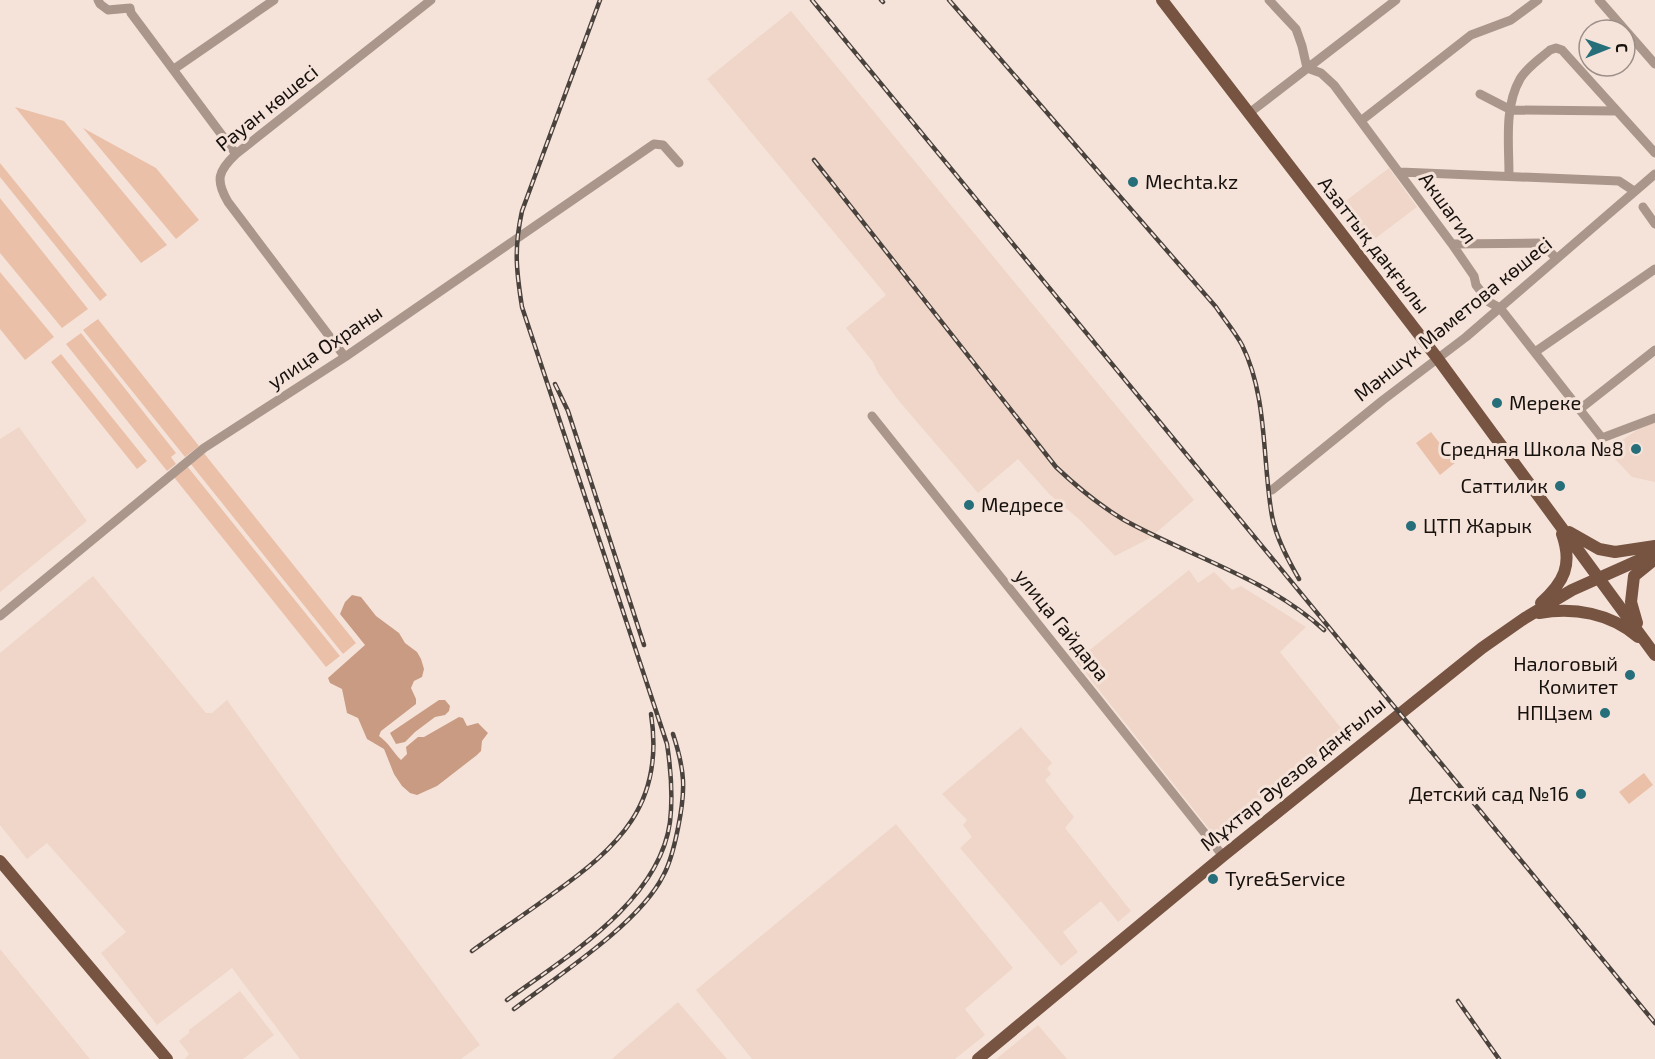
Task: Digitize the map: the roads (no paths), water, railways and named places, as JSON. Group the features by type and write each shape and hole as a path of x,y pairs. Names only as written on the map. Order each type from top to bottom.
{"main road":[{"name":"Азаттық даңғылы","path":"1162,0 1438,359 1554,519"},
{"path":"1554,519 1584,542 1606,550 1630,551 1655,546"},
{"path":"1554,519 1652,651"},
{"path":"1525,618 1558,586 1565,570 1566,549 1554,519"},
{"name":"Мұхтар Әуезов даңғылы","path":"978,1059 1223,856 1482,648 1525,618 1599,577 1655,553"},
{"path":"1652,651 1633,614 1631,589 1634,576 1655,559"},
{"path":"1525,618 1557,610 1589,612 1626,628 1652,651"},
{"path":"0,861 167,1059"}],"street":[{"path":"98,0 108,10 132,4 131,13 236,154"},
{"path":"174,69 274,0"},
{"name":"Рауан көшесі","path":"345,357 221,190 219,177 224,166 236,154 432,0"},
{"path":"1269,0 1296,29 1307,68"},
{"path":"1248,114 1396,0"},
{"path":"1362,120 1470,35 1511,20 1538,0"},
{"path":"1599,0 1655,64"},
{"path":"1509,175 1509,122 1520,78 1550,50 1556,48 1562,50 1655,153"},
{"name":"Акшагил","path":"1307,68 1322,73 1334,84 1452,244 1474,276 1476,285 1489,302 1500,308 1602,438 1655,418"},
{"path":"1480,94 1511,110 1616,111"},
{"name":"улица Охраны","path":"0,616 204,448 345,357 654,144 663,145 680,163"},
{"path":"1400,172 1619,181 1634,191"},
{"name":"Мәншүк Мәметова көшесі","path":"1272,490 1500,308 1655,174"},
{"path":"1643,207 1655,224"},
{"path":"1452,244 1541,243 1556,258"},
{"path":"1535,352 1655,269"},
{"path":"1580,409 1655,350"},
{"name":"улица Гайдара","path":"872,416 1223,856"}],"railway":[{"path":"507,1000 582,945 629,902 648,877 662,851 670,822 671,783 667,744 522,307 517,270 518,236 522,211 600,0"},
{"path":"812,0 1655,1023"},
{"path":"949,0 1216,307 1239,340 1256,386 1263,429 1269,495 1276,532 1299,579"},
{"path":"814,160 1056,467 1080,489 1124,520 1253,582 1302,612 1324,630"},
{"path":"555,384 568,411 644,645"},
{"path":"472,951 597,859 632,820 651,774 654,746 651,714"},
{"path":"514,1009 617,930 636,912 663,876 676,840 683,791 682,770 673,734"},
{"path":"1458,1001 1499,1059"}],"place":[{"name":"Mechta.kz","path":"1133,182"},
{"name":"Мереке","path":"1497,403"},
{"name":"Средняя Школа №8","path":"1636,449"},
{"name":"Саттилик","path":"1560,486"},
{"name":"Медресе","path":"969,505"},
{"name":"ЦТП Жарык","path":"1411,526"},
{"name":"Налоговый Комитет","path":"1630,675"},
{"name":"НПЦзем","path":"1605,713"},
{"name":"Детский сад №16","path":"1581,794"},
{"name":"Tyre&Service","path":"1213,879"}]}
